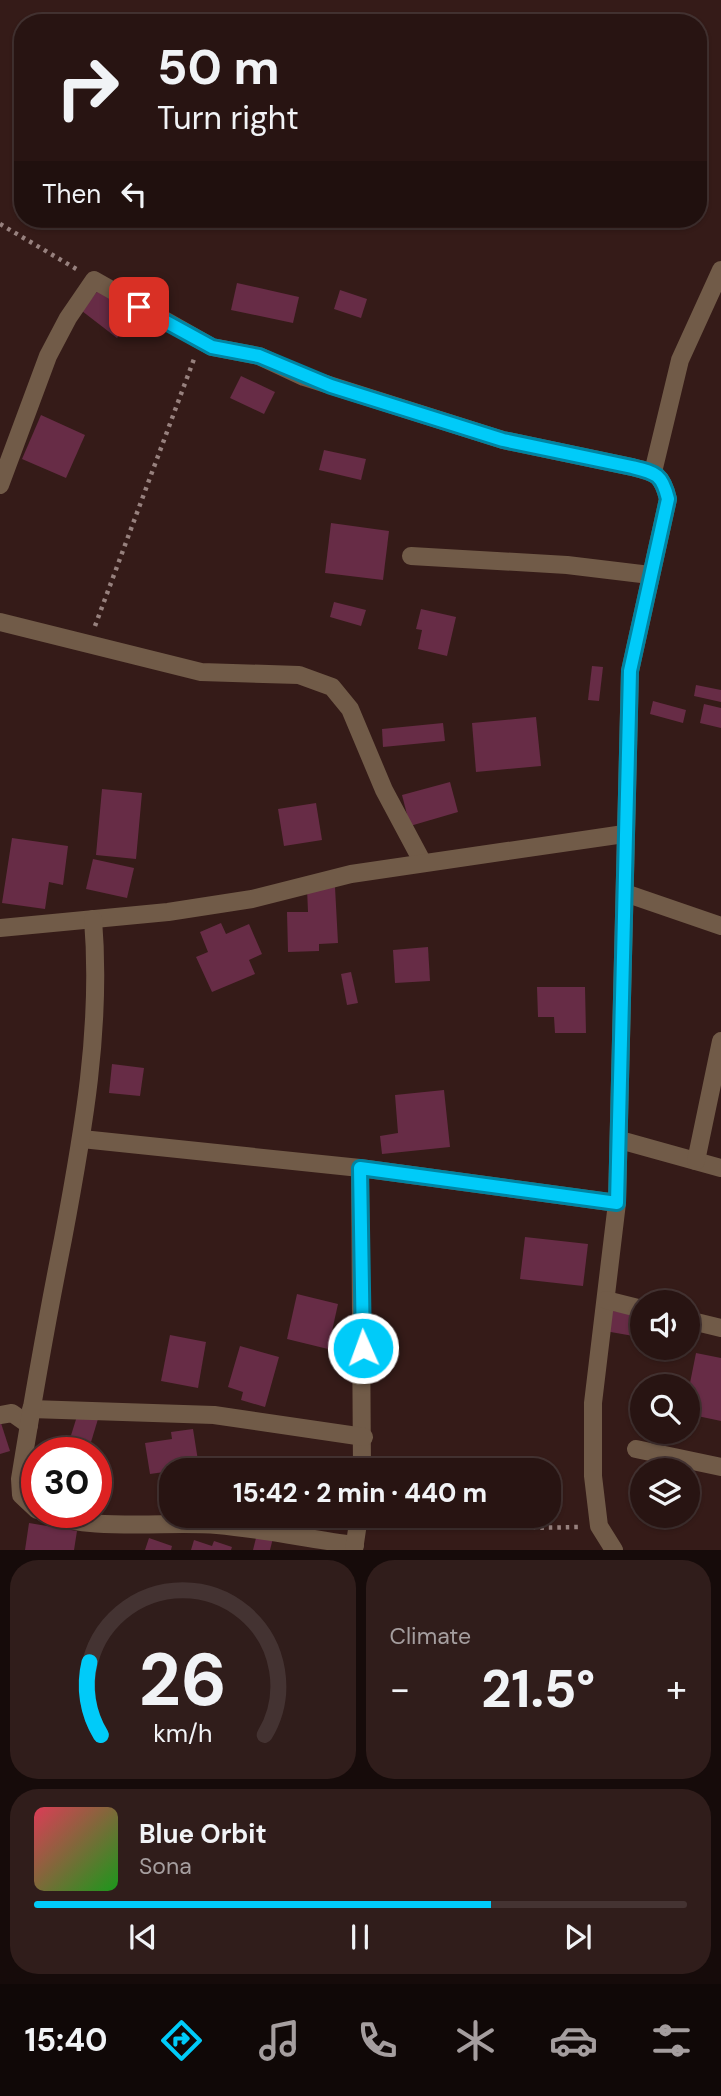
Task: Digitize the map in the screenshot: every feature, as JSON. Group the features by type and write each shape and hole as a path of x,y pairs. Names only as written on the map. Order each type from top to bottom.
{"street":[{"path":"653,472 680,359 721,270"},
{"path":"0,485 48,356 68,318 94,280 200,342 259,356 313,380 503,440 653,472 664,481 668,499 630,671 617,1203 593,1403 593,1475 599,1526 614,1550"},
{"path":"411,556 567,565 650,575"},
{"path":"0,622 201,672 299,675 332,687 350,709 384,790 423,863"},
{"path":"0,928 168,912 252,900 351,874 624,834"},
{"path":"625,893 721,926"},
{"path":"27,1437 82,1139 94,1041 98,972 93,919"},
{"path":"696,1161 721,1041"},
{"path":"82,1139 360,1168 617,1203"},
{"path":"620,1140 721,1168"},
{"path":"360,1168 363,1458"},
{"path":"606,1300 630,1306"},
{"path":"700,1323 721,1328"},
{"path":"0,1415 215,1415 364,1437"},
{"path":"636,1449 721,1467"},
{"path":"21,1473 21,1495"},
{"path":"112,1522 218,1525 355,1548 358,1528"}],"path":[{"path":"0,224 94,280"},
{"path":"89,644 148,477 200,342"},
{"path":"561,1527 599,1526"},
{"path":"502,1528 546,1528"}],"building":[{"path":"237,283 299,297 293,323 231,310"},
{"path":"99,289 134,315 117,338 82,311"},
{"path":"340,290 367,299 361,318 334,309"},
{"path":"241,376 275,392 264,414 230,398"},
{"path":"41,415 85,435 66,478 22,459"},
{"path":"324,450 366,459 361,480 319,470"},
{"path":"331,523 389,531 383,580 325,573"},
{"path":"334,602 366,610 361,626 330,617"},
{"path":"421,609 456,617 447,656 418,649 422,630 416,629"},
{"path":"592,666 603,667 599,701 588,700"},
{"path":"696,685 721,690 721,702 694,696"},
{"path":"653,701 686,710 683,723 650,714"},
{"path":"704,704 721,708 721,728 700,723"},
{"path":"536,717 541,766 476,772 472,723"},
{"path":"443,723 445,741 383,747 382,729"},
{"path":"450,782 458,812 410,826 402,795"},
{"path":"102,789 142,793 136,859 96,855"},
{"path":"316,803 322,840 284,846 278,809"},
{"path":"12,838 68,846 63,885 49,882 45,909 2,903"},
{"path":"93,859 134,868 127,898 86,889"},
{"path":"335,887 338,943 319,944 319,951 288,952 287,912 308,912 307,888"},
{"path":"221,923 226,934 249,924 262,954 249,960 255,974 212,992 196,957 208,952 200,932"},
{"path":"428,947 430,981 395,983 393,950"},
{"path":"351,972 358,1003 347,1005 341,974"},
{"path":"537,987 585,987 586,1033 555,1033 554,1017 538,1017"},
{"path":"112,1064 144,1068 140,1096 109,1093"},
{"path":"444,1090 450,1147 382,1154 380,1136 398,1133 395,1095"},
{"path":"525,1237 588,1244 583,1286 520,1279"},
{"path":"297,1294 338,1304 328,1349 287,1339"},
{"path":"608,1310 630,1314 630,1335 605,1331"},
{"path":"170,1335 206,1342 198,1388 161,1381"},
{"path":"240,1346 279,1357 265,1407 241,1400 243,1392 228,1387"},
{"path":"700,1354 721,1358 721,1421 700,1417 700,1374 692,1374 695,1360 700,1360"},
{"path":"78,1413 98,1419 93,1437 70,1437"},
{"path":"0,1420 10,1451 0,1454"},
{"path":"193,1429 198,1458 159,1458 159,1473 150,1474 145,1443 172,1439 171,1432"},
{"path":"28,1528 77,1531 74,1550 25,1550"},
{"path":"257,1534 273,1538 270,1550 253,1550"},
{"path":"149,1538 172,1546 171,1550 145,1550"},
{"path":"194,1540 212,1546 214,1541 232,1547 231,1550 191,1550"}],"route":[{"path":"139,307 200,342 259,356 317,382 503,440 653,472 664,481 668,499 630,671 624,834 626,942 617,1203 360,1168 359,1266 363,1348"}]}
